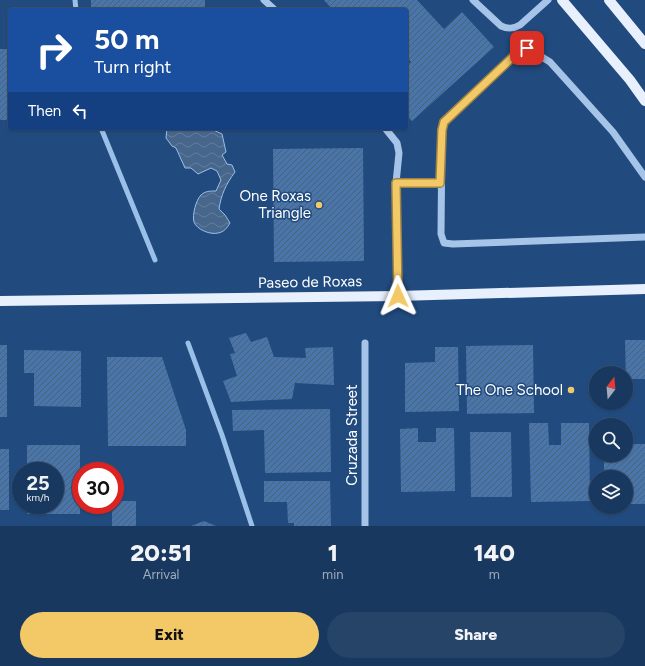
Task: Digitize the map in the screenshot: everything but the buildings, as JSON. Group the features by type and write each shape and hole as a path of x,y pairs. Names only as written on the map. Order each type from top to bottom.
{"main road":[{"path":"562,0 630,80 645,101"},
{"path":"609,0 645,44"},
{"name":"Paseo de Roxas","path":"0,301 398,296 645,289"}],"street":[{"path":"264,0 273,8"},
{"path":"473,0 501,26 506,28 515,28 520,25 548,0"},
{"path":"645,177 613,132 550,62 527,48 518,52 444,122 442,130 440,183 441,234 444,242 452,244 645,237"},
{"path":"386,130 396,143 398,153 396,183 398,296"},
{"path":"396,183 440,183"},
{"name":"Cruzada Street","path":"365,343 365,526"}],"water":[{"path":"167,130 213,130 222,134 226,152 222,155 227,164 232,165 235,172 224,190 221,199 219,209 230,223 222,232 212,233 204,231 194,222 194,212 199,197 206,192 216,191 221,180 217,171 211,168 198,174 191,168 185,168 176,148 172,146 166,138"}],"waterway":[{"path":"75,0 76,8"},
{"path":"102,130 155,260"},
{"path":"188,343 222,435 252,526"}],"place":[{"name":"One Roxas Triangle","path":"319,205"},
{"name":"The One School","path":"571,390"}],"route":[{"path":"398,296 396,183 440,183 442,130 444,122 518,52 527,48"}]}
